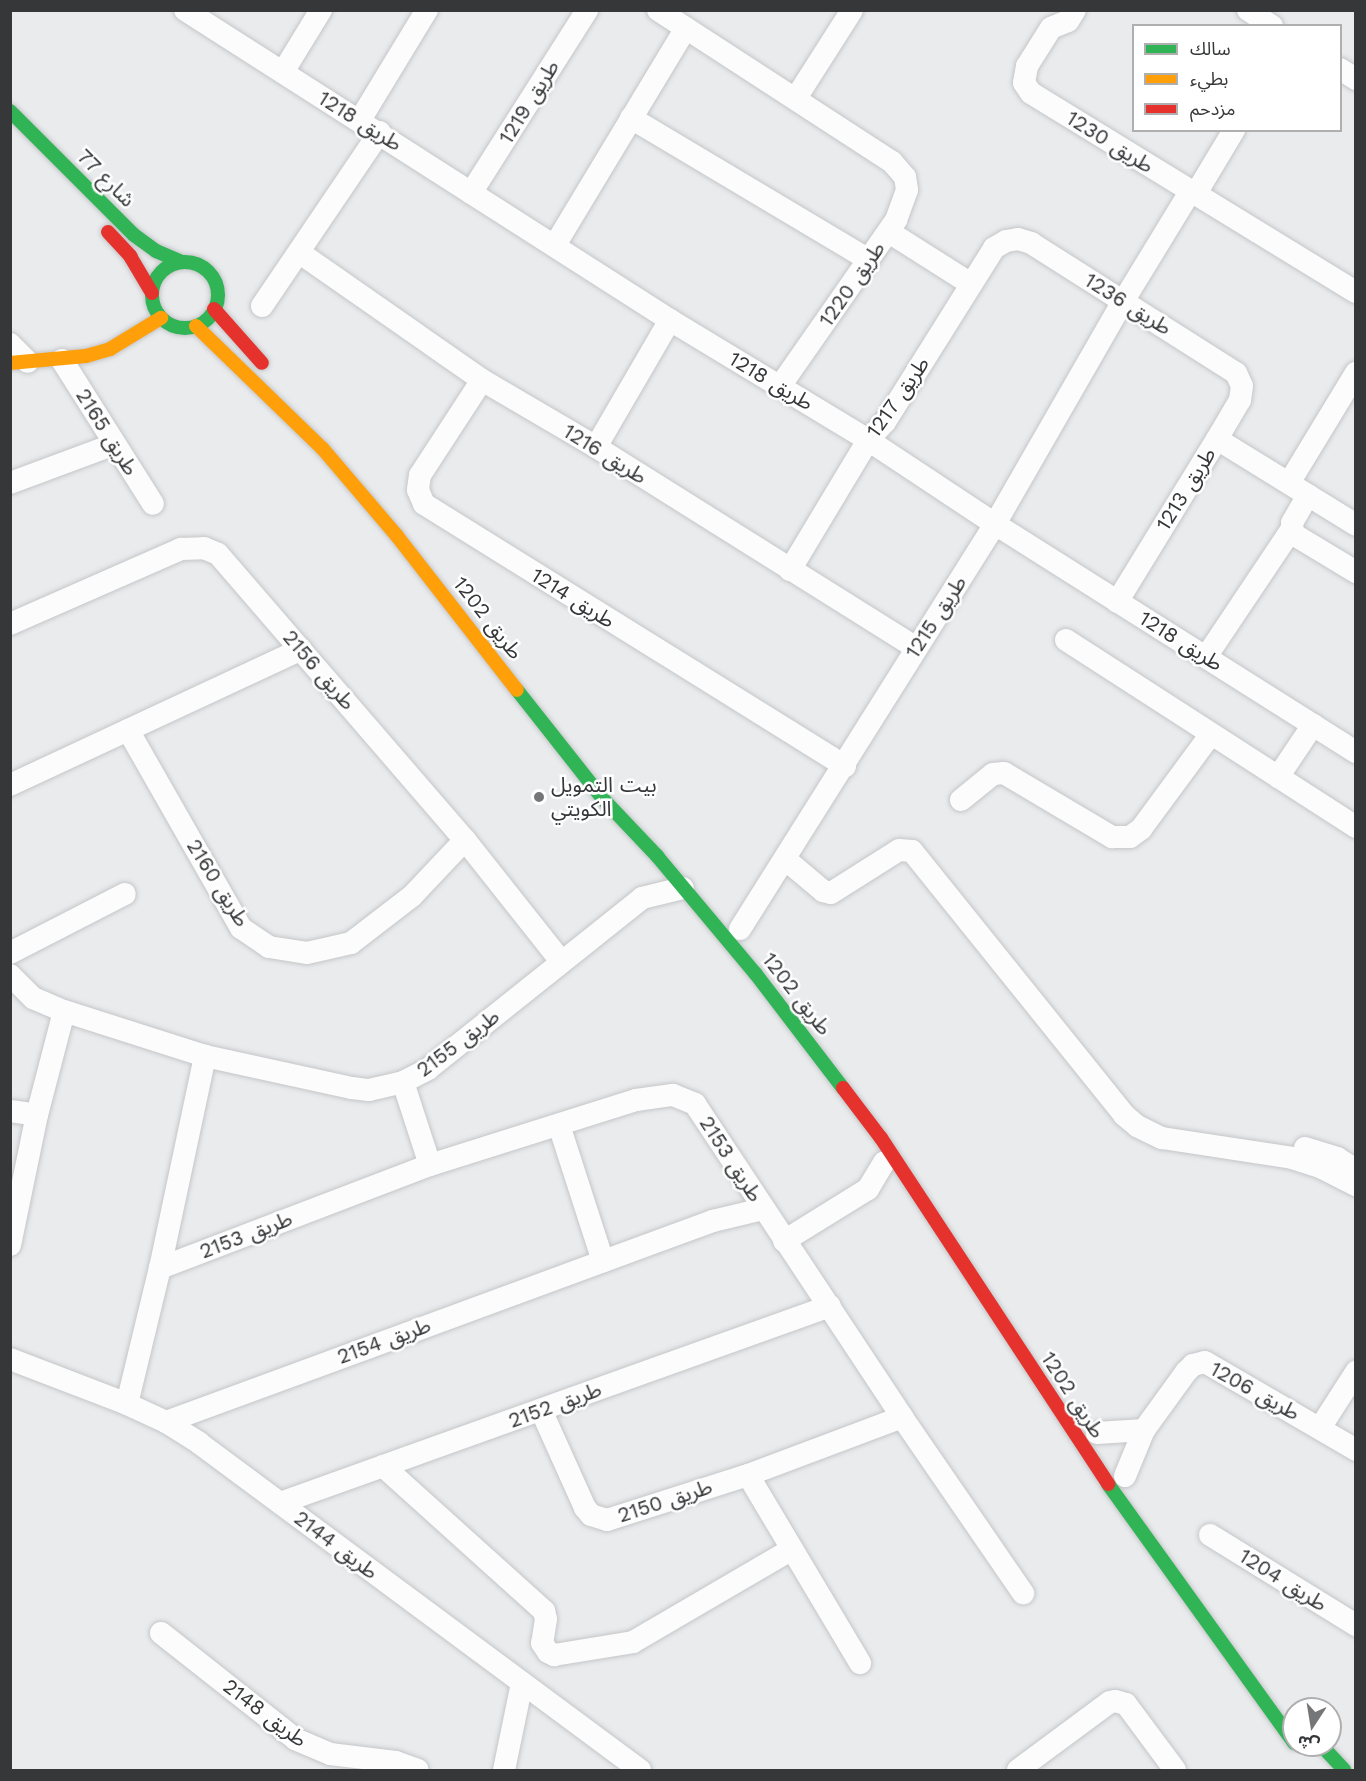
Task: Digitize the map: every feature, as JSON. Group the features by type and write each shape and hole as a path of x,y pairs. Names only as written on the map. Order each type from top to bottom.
{"street":[{"name":"طريق 1218","path":"185,10 214,19 283,72 380,132 471,193 670,320 868,440 995,524 1356,752"},
{"path":"283,72 321,10"},
{"path":"360,120 427,10"},
{"name":"طريق 1219","path":"471,193 587,10"},
{"path":"658,10 796,98 902,171 907,183 906,196 889,232"},
{"path":"796,98 852,10"},
{"name":"طريق 1230","path":"1075,10 1068,21 1051,28 1024,71 1026,88 1193,194 1356,292"},
{"path":"1248,10 1269,24"},
{"path":"555,245 686,28"},
{"path":"1342,70 1356,79"},
{"name":"شارع 77","path":"10,111 134,235 156,251 182,261"},
{"path":"631,118 869,260"},
{"path":"262,306 380,132"},
{"path":"1193,194 1233,132"},
{"name":"طريق 1215","path":"740,929 845,766 915,647 995,524 1124,300 1193,194"},
{"name":"شارع 77","path":"98,221 130,256 152,293"},
{"name":"طريق 1220","path":"780,386 889,232 971,284"},
{"name":"طريق 1236","path":"1018,239 1031,243 1124,300 1236,373"},
{"name":"طريق 1217","path":"790,570 868,440 885,422 994,248 1006,241 1018,239"},
{"name":"طريق 1216","path":"300,253 482,380 596,447 915,647"},
{"path":"182,261 201,266 210,274 216,285 218,297 207,319 196,326 184,328 172,325 161,318 154,306 152,293 154,282 161,272 182,261"},
{"path":"214,309 275,377"},
{"name":"طريق 2165","path":"19,362 62,360 110,348 161,318"},
{"path":"596,447 670,320"},
{"name":"طريق 1202","path":"196,326 323,449 397,536 603,799 657,856 755,973 880,1138 1093,1463 1282,1726"},
{"path":"10,344 19,362"},
{"name":"طريق 2165","path":"62,360 153,504"},
{"name":"طريق 1213","path":"1117,602 1217,439 1242,393 1242,386 1236,373"},
{"path":"1289,483 1356,373"},
{"name":"طريق 1214","path":"482,380 420,475 418,490 424,504 845,766"},
{"path":"1217,439 1356,525"},
{"path":"10,483 115,444"},
{"path":"1206,657 1291,530 1292,523 1308,495"},
{"path":"1291,530 1295,536 1356,572"},
{"name":"طريق 2156","path":"10,624 181,549 204,548 218,554 465,840 561,962"},
{"path":"1066,640 1356,827"},
{"path":"10,785 301,650"},
{"path":"1278,777 1313,725"},
{"name":"طريق 2160","path":"129,730 241,928 269,947 307,953 351,942 412,896 465,840"},
{"path":"961,800 993,774 1004,773 1112,837 1130,837 1141,829 1211,734"},
{"path":"785,859 823,891 831,893 899,850 915,853 1124,1115 1137,1126 1162,1138 1272,1153 1322,1168 1356,1185"},
{"path":"642,898 657,856"},
{"name":"طريق 2155","path":"10,975 33,998 64,1011 205,1056 369,1090 403,1082 452,1052 642,898 683,888"},
{"path":"10,953 125,894"},
{"path":"10,1245 37,1116 64,1011"},
{"path":"127,1404 160,1268 205,1056"},
{"path":"403,1082 430,1165"},
{"name":"طريق 2153","path":"160,1268 430,1165 636,1100 673,1095 695,1104 902,1417 1023,1593"},
{"path":"10,1111 37,1116"},
{"path":"560,1125 603,1261"},
{"path":"1162,1138 1212,1132 1258,1138 1324,1153 1356,1170"},
{"path":"784,1240 868,1190 884,1162"},
{"name":"طريق 2154","path":"166,1422 713,1221 763,1209"},
{"name":"طريق 2152","path":"280,1503 830,1306"},
{"name":"طريق 2144","path":"10,1359 127,1404 166,1422 199,1443 640,1770"},
{"name":"طريق 1206","path":"1144,1430 1186,1372 1193,1365 1205,1362 1356,1449"},
{"path":"1320,1428 1356,1372"},
{"name":"طريق 2150","path":"541,1410 585,1508 599,1519 613,1518 748,1475 902,1417"},
{"path":"1144,1430 1110,1454 1144,1430"},
{"path":"383,1466 544,1611 546,1618 542,1643 548,1652 554,1655 633,1642 792,1549"},
{"path":"748,1475 860,1663"},
{"name":"طريق 1204","path":"1210,1535 1356,1625"},
{"name":"طريق 2148","path":"161,1632 295,1739 312,1748 350,1758 396,1762 418,1770"},
{"path":"504,1770 522,1683"},
{"path":"1018,1770 1110,1702 1126,1704 1175,1770"},
{"path":"1332,1757 1344,1770"}],"traffic: fast":[{"path":"10,111 134,235 156,251 182,262"},
{"path":"185,262 198,265 208,272 215,282 218,295 215,308 208,318 198,325 185,328 172,325 162,318 155,308 152,295 155,282 162,272 172,265 185,262"},
{"path":"517,690 603,799 657,856 755,973 843,1088"},
{"path":"1108,1484 1282,1726"},
{"path":"1332,1757 1344,1770"}],"traffic: slow":[{"path":"10,363 86,356 110,349 161,318"},
{"path":"196,326 323,449 397,536 517,690"}],"traffic: jam":[{"path":"108,232 130,256 152,293"},
{"path":"214,309 262,363"},
{"path":"843,1088 881,1138 1108,1484"}],"place":[{"name":"بيت التمويل الكويتي","path":"539,797"}]}
